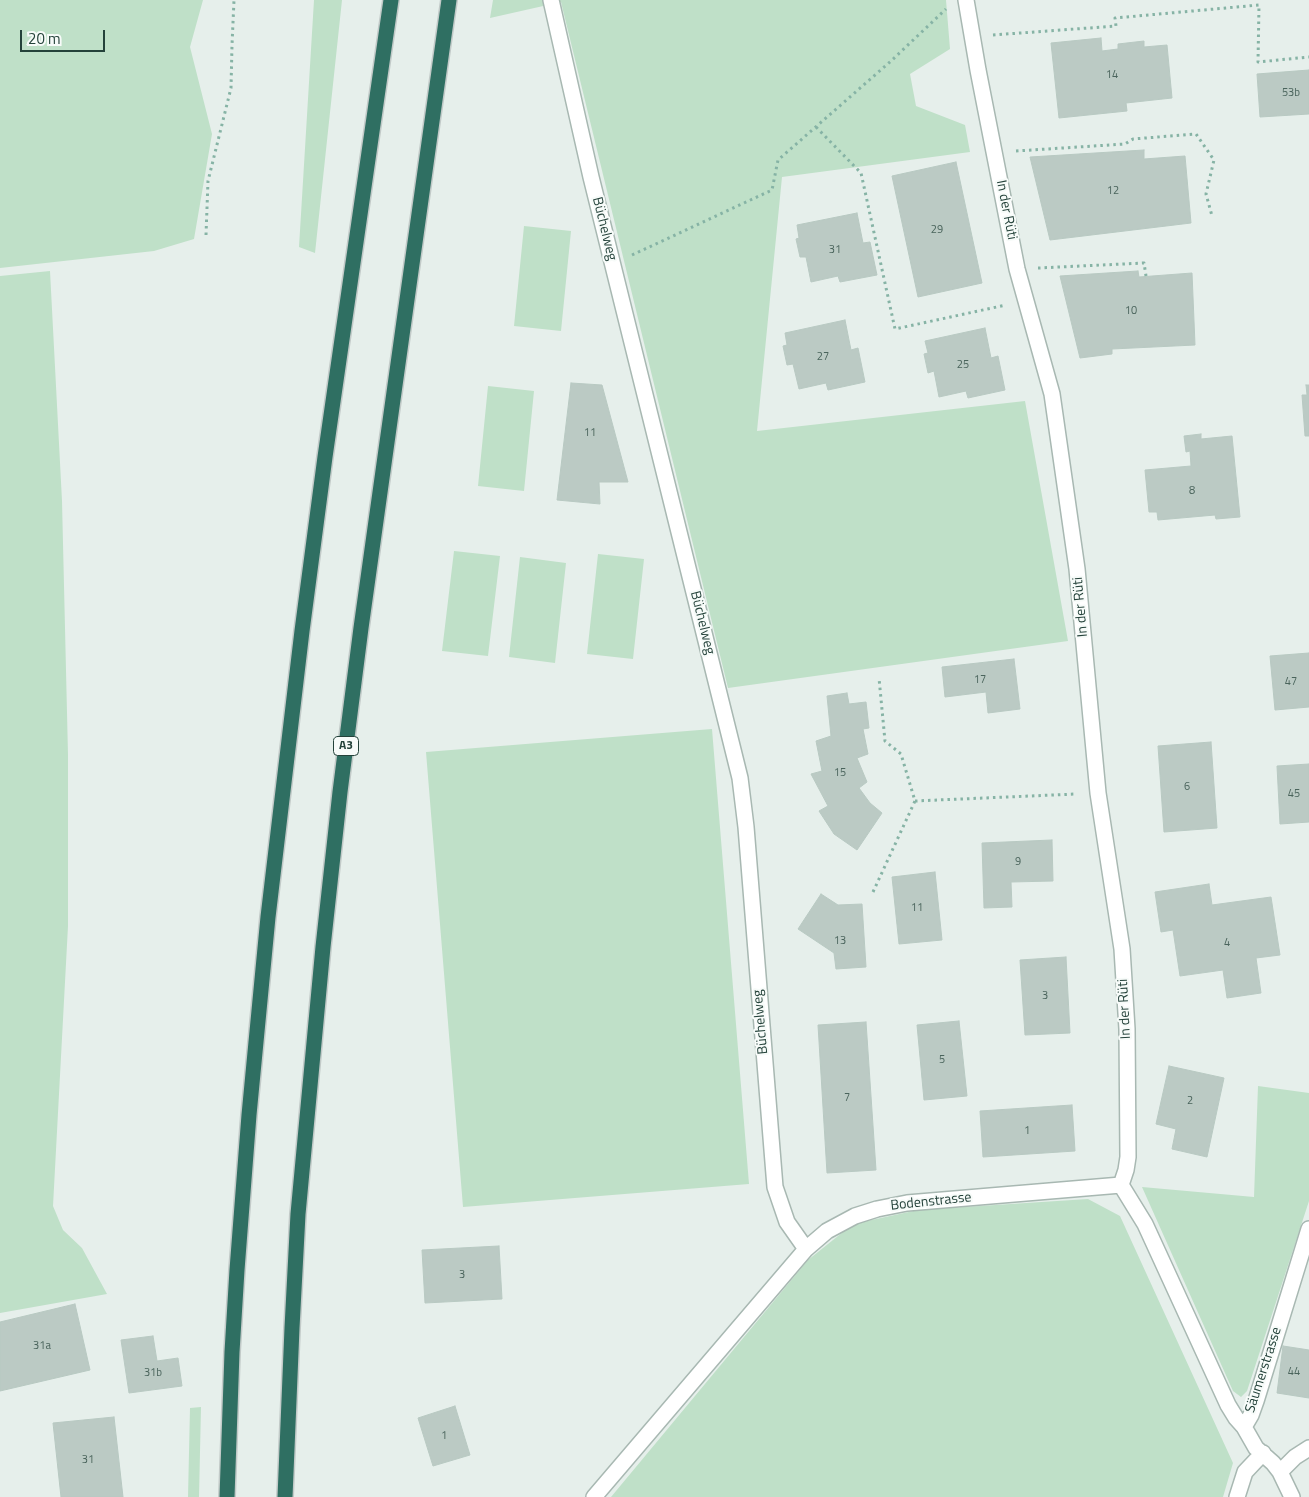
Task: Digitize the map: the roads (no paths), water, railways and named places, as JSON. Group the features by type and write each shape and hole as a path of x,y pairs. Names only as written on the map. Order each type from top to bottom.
{"highway":[{"path":"227,1497 237,1270 249,1115 268,917 304,612 391,0"},
{"name":"A3","path":"285,1497 298,1214 323,947 360,628 449,0"}],"street":[{"name":"Büchelweg","path":"552,0 591,177 740,778 746,827 774,1187 787,1222 806,1249"},
{"name":"In der Rüti","path":"966,0 1017,269 1052,394 1077,569 1098,793 1122,949 1127,1029 1128,1157 1121,1185"},
{"name":"Bodenstrasse","path":"594,1497 806,1249 827,1231 855,1216 877,1208 907,1203 1121,1185"},
{"path":"1121,1185 1145,1224 1228,1405 1244,1427"},
{"name":"Säumerstrasse","path":"1292,1497 1287,1483 1280,1472 1256,1448 1244,1427 1256,1401 1309,1229"},
{"path":"1280,1472 1295,1457 1309,1448"},
{"path":"1237,1497 1244,1472 1263,1453"}]}
